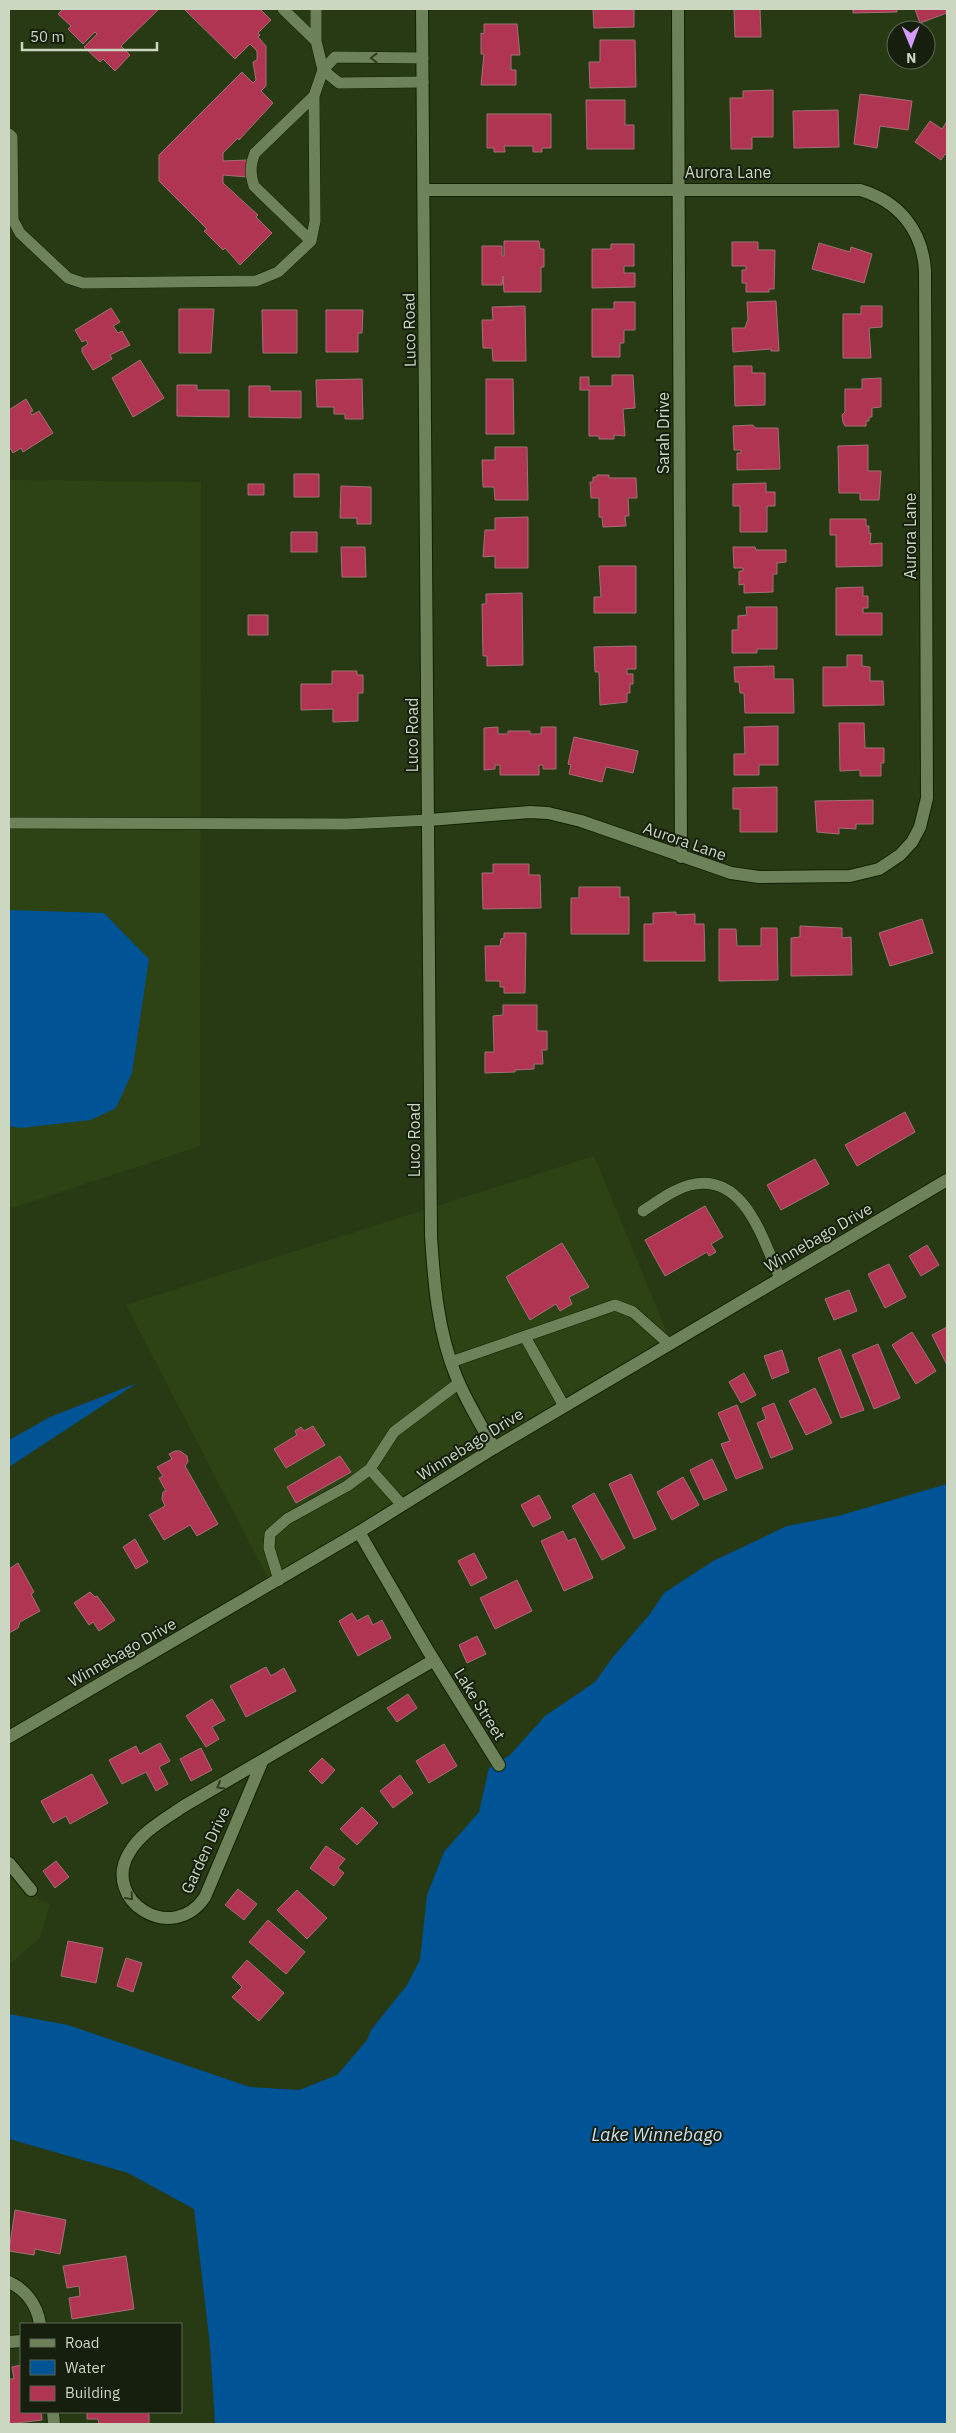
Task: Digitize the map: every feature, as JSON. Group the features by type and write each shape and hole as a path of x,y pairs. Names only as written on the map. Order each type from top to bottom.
{"street":[{"name":"Luco Road","path":"422,9 432,1236 437,1304 451,1362 459,1383 494,1448"},
{"name":"Sarah Drive","path":"678,9 681,857"},
{"name":"Aurora Lane","path":"424,190 851,188 880,197 904,215 918,236 924,261 925,309 927,794 920,828 912,842 894,860 879,869 854,876 748,876 714,869 581,821 548,813 530,812 428,820"},
{"name":"Winnebago Drive","path":"9,1737 279,1580 564,1406 947,1180"},
{"path":"359,1532 434,1660"},
{"name":"Garden Drive","path":"262,1762 199,1905 182,1917 168,1919 142,1910 124,1891 122,1874 129,1853 149,1830 184,1806 434,1660"},
{"name":"Lake Street","path":"434,1660 499,1765"},
{"path":"9,1863 31,1890"},
{"path":"9,2282 29,2298 36,2310 40,2323"}],"lane":[{"path":"283,9 316,42"},
{"path":"316,9 316,42 323,70 339,83 423,82"},
{"path":"9,134 12,137 14,220 20,233 68,278 84,283 256,281 278,272 310,241 315,221 314,96 323,70 335,57 423,58"},
{"path":"310,241 254,186 251,176 251,163 255,154 314,96"},
{"path":"9,824 346,824 428,820"},
{"path":"643,1210 689,1185 710,1182 729,1189 744,1203 780,1278"},
{"path":"451,1362 615,1305 633,1312 669,1344"},
{"path":"525,1337 564,1406"},
{"path":"279,1580 269,1548 270,1534 286,1519 347,1486 370,1469 394,1432 459,1383"},
{"path":"370,1469 402,1505"}],"shaded area":[{"path":"9,480 201,482 200,1146 9,1209"},
{"path":"594,1156 671,1342 271,1584 126,1305"},
{"path":"9,1863 40,1900 50,1904 40,1937 9,1965"}],"water":[{"path":"9,910 104,913 149,959 132,1073 116,1108 91,1120 21,1128 9,1126"},
{"path":"137,1383 9,1467 9,1440 50,1417"},
{"name":"Lake Winnebago","path":"947,1484 947,2424 215,2424 210,2345 194,2209 128,2173 9,2139 9,2014 68,2025 250,2087 299,2090 337,2075 367,2040 371,2030 407,1985 420,1960 427,1895 444,1852 479,1812 489,1768 510,1755 545,1716 595,1682 613,1657 650,1614 664,1593 713,1561 787,1526 838,1516"}],"building":[{"path":"63,9 159,9 121,46 130,55 115,71 103,59 100,62 84,47 97,34 95,32 83,44 68,29 71,26 58,14"},
{"path":"184,9 260,9 271,20 258,33 260,35 258,37 266,46 266,86 261,91 273,103 239,140 238,138 223,153 223,161 247,160 247,177 223,175 223,183 258,215 256,217 272,233 240,265 225,248 223,250 204,231 207,229 159,181 159,155 242,72 253,83 256,80 253,62 257,60 257,51 250,44 235,59"},
{"path":"593,9 634,9 634,27 594,28"},
{"path":"734,9 760,9 761,37 735,37"},
{"path":"853,9 897,9 897,12 853,13"},
{"path":"915,9 947,9 947,13 928,20 919,20"},
{"path":"484,24 517,24 520,55 511,55 511,70 516,70 516,85 481,85 484,54 481,54 481,33 484,34"},
{"path":"600,40 635,40 636,87 590,88 589,62 600,62"},
{"path":"773,90 773,137 752,137 752,149 731,149 730,98 743,98 743,91"},
{"path":"860,94 912,101 908,130 880,126 877,148 854,144"},
{"path":"586,100 625,100 625,125 634,125 634,149 587,149"},
{"path":"838,110 839,147 794,148 793,111"},
{"path":"487,114 551,114 551,148 542,148 542,152 533,152 533,146 504,146 505,152 494,152 494,148 487,148"},
{"path":"930,121 942,129 947,121 947,155 945,154 941,160 915,142"},
{"path":"504,241 539,241 540,249 544,249 544,267 541,267 541,292 504,292 503,276 502,285 482,285 482,246 502,246 502,256 504,256"},
{"path":"732,242 758,242 758,250 775,250 774,289 769,289 769,292 746,292 746,283 742,283 742,270 746,270 746,266 732,266"},
{"path":"819,243 850,252 851,247 872,254 864,283 812,269"},
{"path":"611,244 634,244 634,266 624,266 624,273 635,273 635,287 592,288 592,249 611,249"},
{"path":"776,301 779,351 771,351 771,349 733,352 732,328 745,328 748,319 747,302"},
{"path":"614,302 635,302 635,330 624,330 624,343 620,343 620,357 592,357 592,309 614,309"},
{"path":"525,306 526,361 493,361 492,348 483,348 482,320 493,320 492,307"},
{"path":"861,306 882,306 882,327 869,328 871,358 843,358 843,314 861,314"},
{"path":"111,308 120,322 113,326 118,333 122,331 130,345 110,355 112,359 93,370 82,352 82,348 88,344 86,340 82,342 75,330"},
{"path":"179,309 214,309 211,353 179,353"},
{"path":"262,310 297,310 297,353 263,353"},
{"path":"326,310 363,310 362,333 358,333 358,352 326,352"},
{"path":"140,360 164,398 133,417 112,378"},
{"path":"734,366 752,366 752,373 765,373 765,405 735,406"},
{"path":"612,375 633,375 635,408 623,409 625,436 614,435 614,439 599,439 599,436 589,436 589,390 580,390 580,377 589,377 589,386 612,386"},
{"path":"881,378 881,407 872,408 872,417 869,417 869,421 866,421 866,426 845,426 842,415 845,412 845,389 862,389 862,379"},
{"path":"362,379 363,419 345,419 345,414 334,414 334,407 317,407 316,380"},
{"path":"486,379 513,379 514,434 486,434"},
{"path":"177,385 197,385 197,390 229,390 229,417 177,416"},
{"path":"249,386 270,386 270,391 301,391 301,418 249,417"},
{"path":"26,399 33,411 30,412 32,415 39,411 53,433 23,452 21,448 13,453 9,446 9,410"},
{"path":"753,425 755,428 778,428 780,469 737,470 737,453 741,453 741,450 734,450 733,426"},
{"path":"868,445 868,471 881,471 879,500 860,500 860,493 839,493 838,446"},
{"path":"495,447 527,447 528,500 495,500 494,487 483,487 482,460 495,460"},
{"path":"294,474 319,474 319,497 294,497"},
{"path":"597,475 609,475 609,478 636,478 637,498 628,498 629,516 625,516 626,526 603,527 602,517 599,517 599,498 591,498 590,482 593,482 593,477 597,477"},
{"path":"766,483 766,492 775,492 775,506 767,506 767,532 740,532 740,506 733,506 733,484"},
{"path":"248,484 264,484 264,495 248,495"},
{"path":"341,486 371,487 371,524 357,524 357,518 340,518"},
{"path":"528,517 528,568 495,568 495,556 483,557 485,530 495,530 495,518"},
{"path":"830,519 866,519 866,526 869,526 869,534 871,533 870,544 882,543 882,566 836,567 836,535 830,535"},
{"path":"291,532 317,532 317,552 291,552"},
{"path":"341,547 365,547 366,577 342,577"},
{"path":"733,547 755,547 756,550 786,550 786,562 777,563 777,574 773,574 773,592 744,593 744,584 739,585 739,571 743,571 743,568 734,568"},
{"path":"599,566 636,566 636,613 594,613 594,597 601,597"},
{"path":"863,587 863,596 868,596 868,608 863,608 863,613 882,613 882,635 836,635 836,588"},
{"path":"522,593 523,665 487,666 487,656 483,656 482,604 486,604 486,594"},
{"path":"746,607 777,607 777,649 757,649 757,653 732,653 732,630 738,630 738,616 747,615"},
{"path":"248,615 268,615 268,635 248,635"},
{"path":"636,646 636,669 627,669 627,674 633,674 633,684 630,684 630,693 627,693 627,702 600,705 599,672 595,672 594,647"},
{"path":"847,655 862,655 862,666 870,667 870,681 883,681 884,705 823,706 823,667 847,667"},
{"path":"774,666 774,679 793,679 794,713 745,713 744,693 740,693 739,682 735,682 734,667"},
{"path":"332,671 357,671 357,675 363,675 363,693 358,693 358,721 333,722 333,709 301,710 301,684 332,684"},
{"path":"839,723 864,723 865,748 884,748 884,763 881,763 881,776 860,776 860,770 840,771"},
{"path":"778,726 778,765 759,765 759,775 734,775 734,754 745,754 744,727"},
{"path":"498,727 498,734 508,734 508,731 530,731 530,734 541,734 541,727 556,727 556,769 543,769 543,765 539,765 539,775 500,775 500,765 495,765 495,769 484,770 484,728"},
{"path":"574,737 638,751 633,773 606,767 602,782 569,774 571,765 568,764"},
{"path":"777,787 777,832 740,832 740,809 733,809 733,788"},
{"path":"873,800 873,824 856,824 856,829 839,828 839,834 817,832 815,801"},
{"path":"493,864 529,864 529,875 540,875 541,908 483,909 482,873 493,873"},
{"path":"579,887 620,887 620,897 629,897 629,934 571,934 571,898 579,898"},
{"path":"676,912 676,915 695,914 695,924 704,924 705,961 644,961 644,924 653,924 653,913"},
{"path":"922,919 933,953 890,966 879,933"},
{"path":"800,926 842,928 842,938 851,937 852,975 791,976 791,938 800,937"},
{"path":"761,928 777,928 778,980 719,981 719,929 736,929 737,946 761,946"},
{"path":"504,933 526,933 525,993 504,993 504,987 500,987 500,981 486,981 485,946 500,946"},
{"path":"503,1005 537,1005 537,1031 547,1031 547,1050 542,1050 543,1064 534,1064 534,1069 515,1070 515,1072 485,1073 485,1052 494,1052 493,1016 503,1015"},
{"path":"905,1112 915,1132 857,1166 845,1145"},
{"path":"815,1159 829,1184 781,1210 767,1185"},
{"path":"705,1206 723,1237 711,1244 716,1252 709,1256 707,1252 665,1276 645,1240"},
{"path":"562,1243 589,1287 569,1297 572,1304 560,1311 556,1304 530,1320 506,1277"},
{"path":"927,1245 939,1265 921,1276 909,1256"},
{"path":"889,1264 906,1297 885,1308 868,1274"},
{"path":"849,1290 857,1311 834,1320 825,1299"},
{"path":"947,1327 947,1365 932,1335"},
{"path":"912,1332 936,1371 916,1384 892,1345"},
{"path":"878,1344 900,1398 874,1409 852,1355"},
{"path":"840,1349 864,1410 841,1418 818,1358"},
{"path":"782,1350 789,1372 772,1379 764,1356"},
{"path":"744,1373 756,1395 741,1403 729,1382"},
{"path":"815,1388 832,1423 806,1435 789,1401"},
{"path":"774,1403 793,1449 771,1458 757,1423 766,1419 762,1408"},
{"path":"737,1405 763,1468 736,1479 721,1444 730,1441 718,1413"},
{"path":"313,1426 325,1445 286,1468 274,1449 297,1435 295,1431 301,1427 304,1431"},
{"path":"180,1451 187,1456 188,1462 185,1466 218,1524 197,1536 190,1525 164,1540 149,1515 165,1506 162,1499 163,1492 166,1491 159,1478 163,1476 157,1467 172,1459 169,1454"},
{"path":"340,1456 351,1472 296,1503 287,1487"},
{"path":"712,1459 727,1490 704,1500 690,1470"},
{"path":"631,1474 656,1529 634,1539 609,1484"},
{"path":"683,1477 699,1505 672,1520 657,1492"},
{"path":"594,1493 625,1548 602,1560 572,1506"},
{"path":"539,1495 551,1518 533,1527 521,1505"},
{"path":"563,1531 568,1541 575,1538 593,1578 564,1591 541,1541"},
{"path":"135,1539 148,1562 136,1569 123,1547"},
{"path":"474,1553 487,1578 471,1586 458,1561"},
{"path":"18,1563 34,1592 31,1594 40,1611 20,1622 18,1628 9,1633 9,1569"},
{"path":"517,1580 532,1611 495,1629 480,1598"},
{"path":"90,1592 95,1597 97,1596 115,1620 99,1631 93,1622 89,1625 74,1603"},
{"path":"352,1613 357,1621 368,1615 373,1625 382,1620 391,1638 358,1656 339,1621"},
{"path":"477,1636 486,1654 467,1663 459,1645"},
{"path":"266,1667 271,1676 284,1668 296,1691 246,1717 230,1686"},
{"path":"408,1694 417,1708 397,1722 387,1708"},
{"path":"212,1699 225,1720 212,1727 219,1739 206,1747 186,1716"},
{"path":"160,1743 170,1761 159,1767 168,1784 156,1791 146,1772 122,1784 109,1760 136,1746 140,1754"},
{"path":"444,1744 457,1766 429,1783 416,1761"},
{"path":"201,1748 212,1770 191,1781 180,1759"},
{"path":"322,1758 335,1770 322,1784 309,1771"},
{"path":"92,1774 108,1803 70,1824 66,1816 53,1823 41,1801"},
{"path":"400,1775 413,1793 393,1808 380,1791"},
{"path":"362,1807 378,1823 357,1845 340,1829"},
{"path":"326,1846 345,1859 338,1868 344,1873 334,1886 310,1868"},
{"path":"56,1861 69,1877 55,1888 43,1871"},
{"path":"238,1889 257,1904 244,1920 225,1905"},
{"path":"297,1890 327,1918 307,1939 277,1910"},
{"path":"268,1920 305,1952 286,1974 249,1942"},
{"path":"68,1941 103,1948 96,1983 61,1976"},
{"path":"126,1958 142,1963 133,1992 117,1986"},
{"path":"247,1960 284,1993 259,2021 232,1997 242,1987 232,1977"},
{"path":"15,2210 66,2220 60,2254 35,2249 34,2255 9,2251"},
{"path":"126,2256 134,2309 72,2319 69,2298 80,2296 79,2286 67,2288 63,2266"},
{"path":"20,2365 20,2413 41,2413 42,2420 9,2424 9,2379 14,2379 12,2367"},
{"path":"87,2413 149,2413 149,2424 99,2424 98,2419 87,2419"}]}
